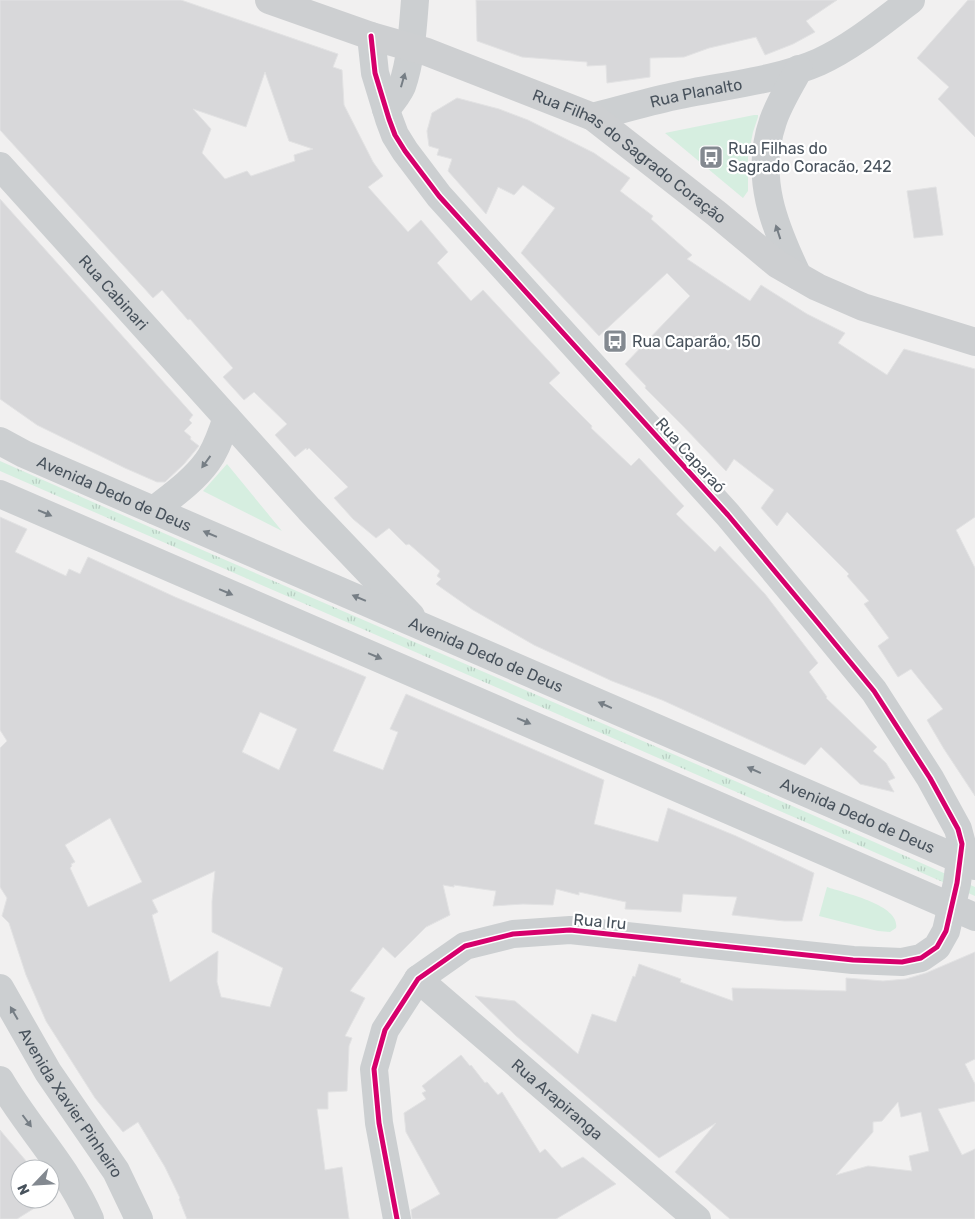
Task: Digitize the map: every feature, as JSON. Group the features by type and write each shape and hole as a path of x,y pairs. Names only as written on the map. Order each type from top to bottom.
{"street":[{"name":"Rua Filhas do Sagrado Coração","path":"269,0 371,36 427,52 593,117 717,214 777,264 817,287 863,307 975,342"},
{"path":"386,109 396,97 402,85 410,47 415,0"},
{"name":"Rua Planalto","path":"593,117 673,96 736,85 800,69 820,61 864,36 911,0"},
{"name":"Rua Caparaó","path":"371,36 375,73 395,135 404,151 439,196 728,515 874,691 930,778 958,829 968,863 964,912"},
{"path":"798,276 780,239 769,205 765,174 767,147 773,121 800,69"},
{"name":"Rua Cabinari","path":"0,166 308,509 419,624"},
{"path":"154,510 192,479 208,461 227,418"},
{"name":"Avenida Dedo de Deus","path":"0,441 24,454 968,863"},
{"path":"0,494 964,912"},
{"name":"Rua Iru","path":"397,1219 379,1123 374,1069 385,1030 418,979 465,946 513,934 570,930 853,960 902,962 921,958 937,947 946,931 964,912"},
{"name":"Rua Arapiranga","path":"418,979 697,1219"},
{"name":"Avenida Xavier Pinheiro","path":"0,988 48,1072 116,1171 139,1219"},
{"path":"0,1080 12,1100 61,1166 90,1219"}],"green space":[{"path":"758,115 758,117 748,157 748,191 743,198 665,133"},
{"path":"0,461 975,887 975,896 0,471"},
{"path":"227,464 282,531 203,491"},
{"path":"827,887 870,901 881,907 890,913 895,920 896,928 890,932 878,931 819,916"}],"building":[{"path":"0,0 181,0 338,54 333,67 342,70 344,105 373,162 383,176 368,187 408,232 421,220 448,252 437,263 471,301 483,290 560,373 549,383 592,426 591,428 631,466 639,458 684,506 676,514 715,552 720,546 765,594 818,663 809,672 826,698 877,747 873,751 886,763 895,778 888,781 894,792 860,784 821,747 805,765 662,700 612,681 534,645 473,610 436,584 441,579 437,576 440,571 409,544 406,545 389,528 376,538 353,519 334,498 348,487 309,448 307,450 306,448 295,457 275,435 287,424 254,392 244,400 223,377 233,368 190,319 188,320 162,290 153,298 0,130","holes":["265,72 289,141 313,149 294,155 295,161 251,176 247,171 225,179 202,153 211,129 193,109 246,127"]},
{"path":"476,0 837,0 806,21 815,32 793,44 765,55 756,37 709,48 684,57 650,58 650,77 607,83 606,65 587,66 587,62 522,57 477,41"},
{"path":"968,0 975,0 975,137 938,99 949,87 917,58"},
{"path":"457,98 499,109 528,120 594,153 630,178 620,191 653,216 651,219 692,255 687,259 750,301 761,285 807,314 845,333 838,343 887,375 904,349 975,369 975,517 956,530 975,568 975,796 927,720 943,709 911,669 898,677 878,646 889,638 864,604 869,601 847,576 849,574 787,512 777,526 761,508 774,490 734,459 726,471 645,388 646,386 625,364 690,296 667,273 599,336 521,253 555,208 523,185 514,195 498,187 486,214 448,171 452,159 437,155 439,149 429,146 427,131 432,113"},
{"path":"936,187 943,235 914,238 907,191"},
{"path":"0,199 193,415 189,420 192,423 184,431 199,446 165,482 157,482 125,468 37,425 0,399"},
{"path":"0,517 27,529 15,552 66,576 69,569 80,574 88,557 175,597 366,677 333,751 383,770 398,732 390,729 406,694 604,780 594,824 658,842 668,808 736,836 814,873 802,921 784,921 732,915 737,897 683,894 681,912 625,909 626,902 579,892 579,895 556,889 553,905 493,906 496,891 443,885 450,915 426,927 395,958 383,947 350,991 365,998 345,1036 352,1038 349,1046 347,1091 328,1092 328,1109 317,1109 325,1170 342,1167 349,1219 187,1219 180,1198 165,1167 138,1122 123,1132 95,1098 46,1021 26,975 9,923 2,916 7,898 0,887 0,748 7,741 0,730","holes":["260,712 297,729 279,770 242,752","110,818 142,882 88,907 70,868 71,864 75,862 65,845","215,871 212,932 283,968 270,1007 221,997 217,982 218,951 170,982 152,915 158,912 152,900"]},
{"path":"975,952 975,1059 965,1064 975,1084 975,1101 938,1109 962,1155 975,1149 975,1219 730,1219 675,1172 716,1123 659,1158 515,1035 475,996 515,1001 578,1054 592,1014 616,1022 639,964 681,979 680,982 733,1001 732,988 846,991 846,978 883,981 906,979 926,973","holes":["898,1102 901,1117 921,1112 929,1151 909,1156 912,1171 868,1166 836,1175 873,1132 873,1122 882,1121"]},
{"path":"461,1055 498,1095 502,1092 540,1153 545,1149 562,1168 583,1157 616,1184 556,1219 412,1219 411,1210 440,1194 406,1132 404,1113 426,1099 422,1093 426,1091 422,1086"},
{"path":"0,1130 24,1159 10,1159 10,1209 33,1209 17,1219 0,1219"}],"cycle path":[{"path":"371,36 375,73 395,135 405,151 439,196 728,515 874,691 930,778 958,829 962,844 957,883 946,931 937,947 921,958 902,962 853,960 570,930 513,934 465,946 418,979 385,1030 374,1069 379,1123 397,1219"}],"place":[{"name":"Rua Filhas do Sagrado Coracão, 242","path":"711,157"},
{"name":"Rua Caparão, 150","path":"615,341"}]}
